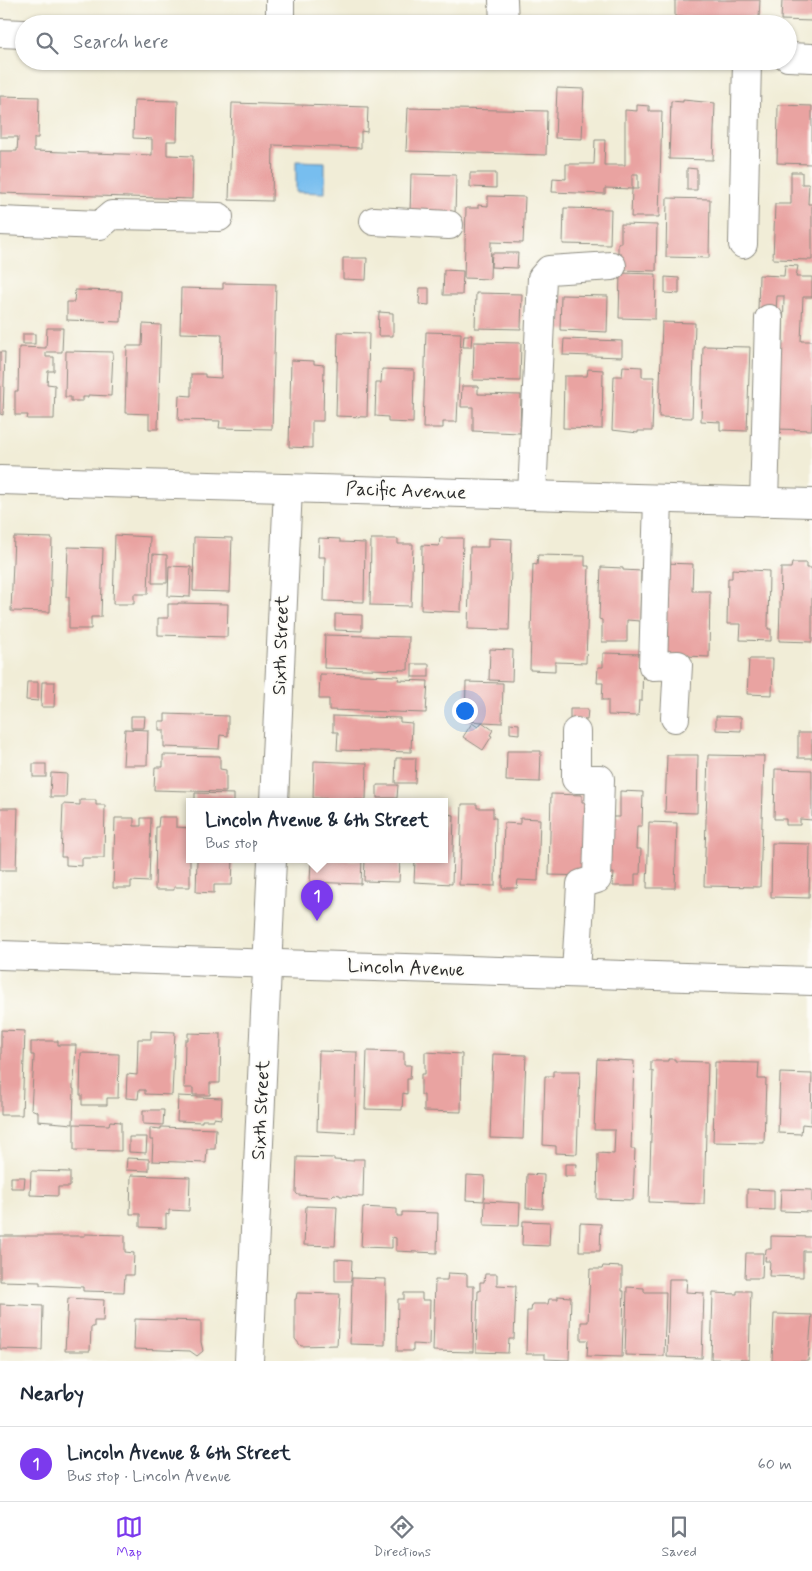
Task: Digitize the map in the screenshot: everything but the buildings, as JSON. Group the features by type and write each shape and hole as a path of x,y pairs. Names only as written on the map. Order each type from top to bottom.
{"street":[{"path":"280,0 280,15"},
{"path":"503,0 504,15"},
{"path":"0,33 15,34"},
{"path":"797,57 812,58"},
{"path":"743,244 747,70"},
{"path":"0,220 100,225 112,215 219,217"},
{"path":"374,221 449,225"},
{"path":"532,495 542,278 549,270 612,266"},
{"path":"764,502 769,319"},
{"name":"Pacific Avenue","path":"0,480 812,503"},
{"name":"Sixth Street","path":"274,798 288,488"},
{"path":"658,499 653,666 678,665 675,718"},
{"path":"576,732 576,779 600,779 597,878 581,884 576,973"},
{"name":"Sixth Street","path":"249,1361 272,863"},
{"name":"Lincoln Avenue","path":"0,955 812,981"}],"water":[{"path":"296,161 325,162 325,193 296,192"}],"place":[{"name":"Lincoln Avenue & 6th Street","path":"317,921"}]}
